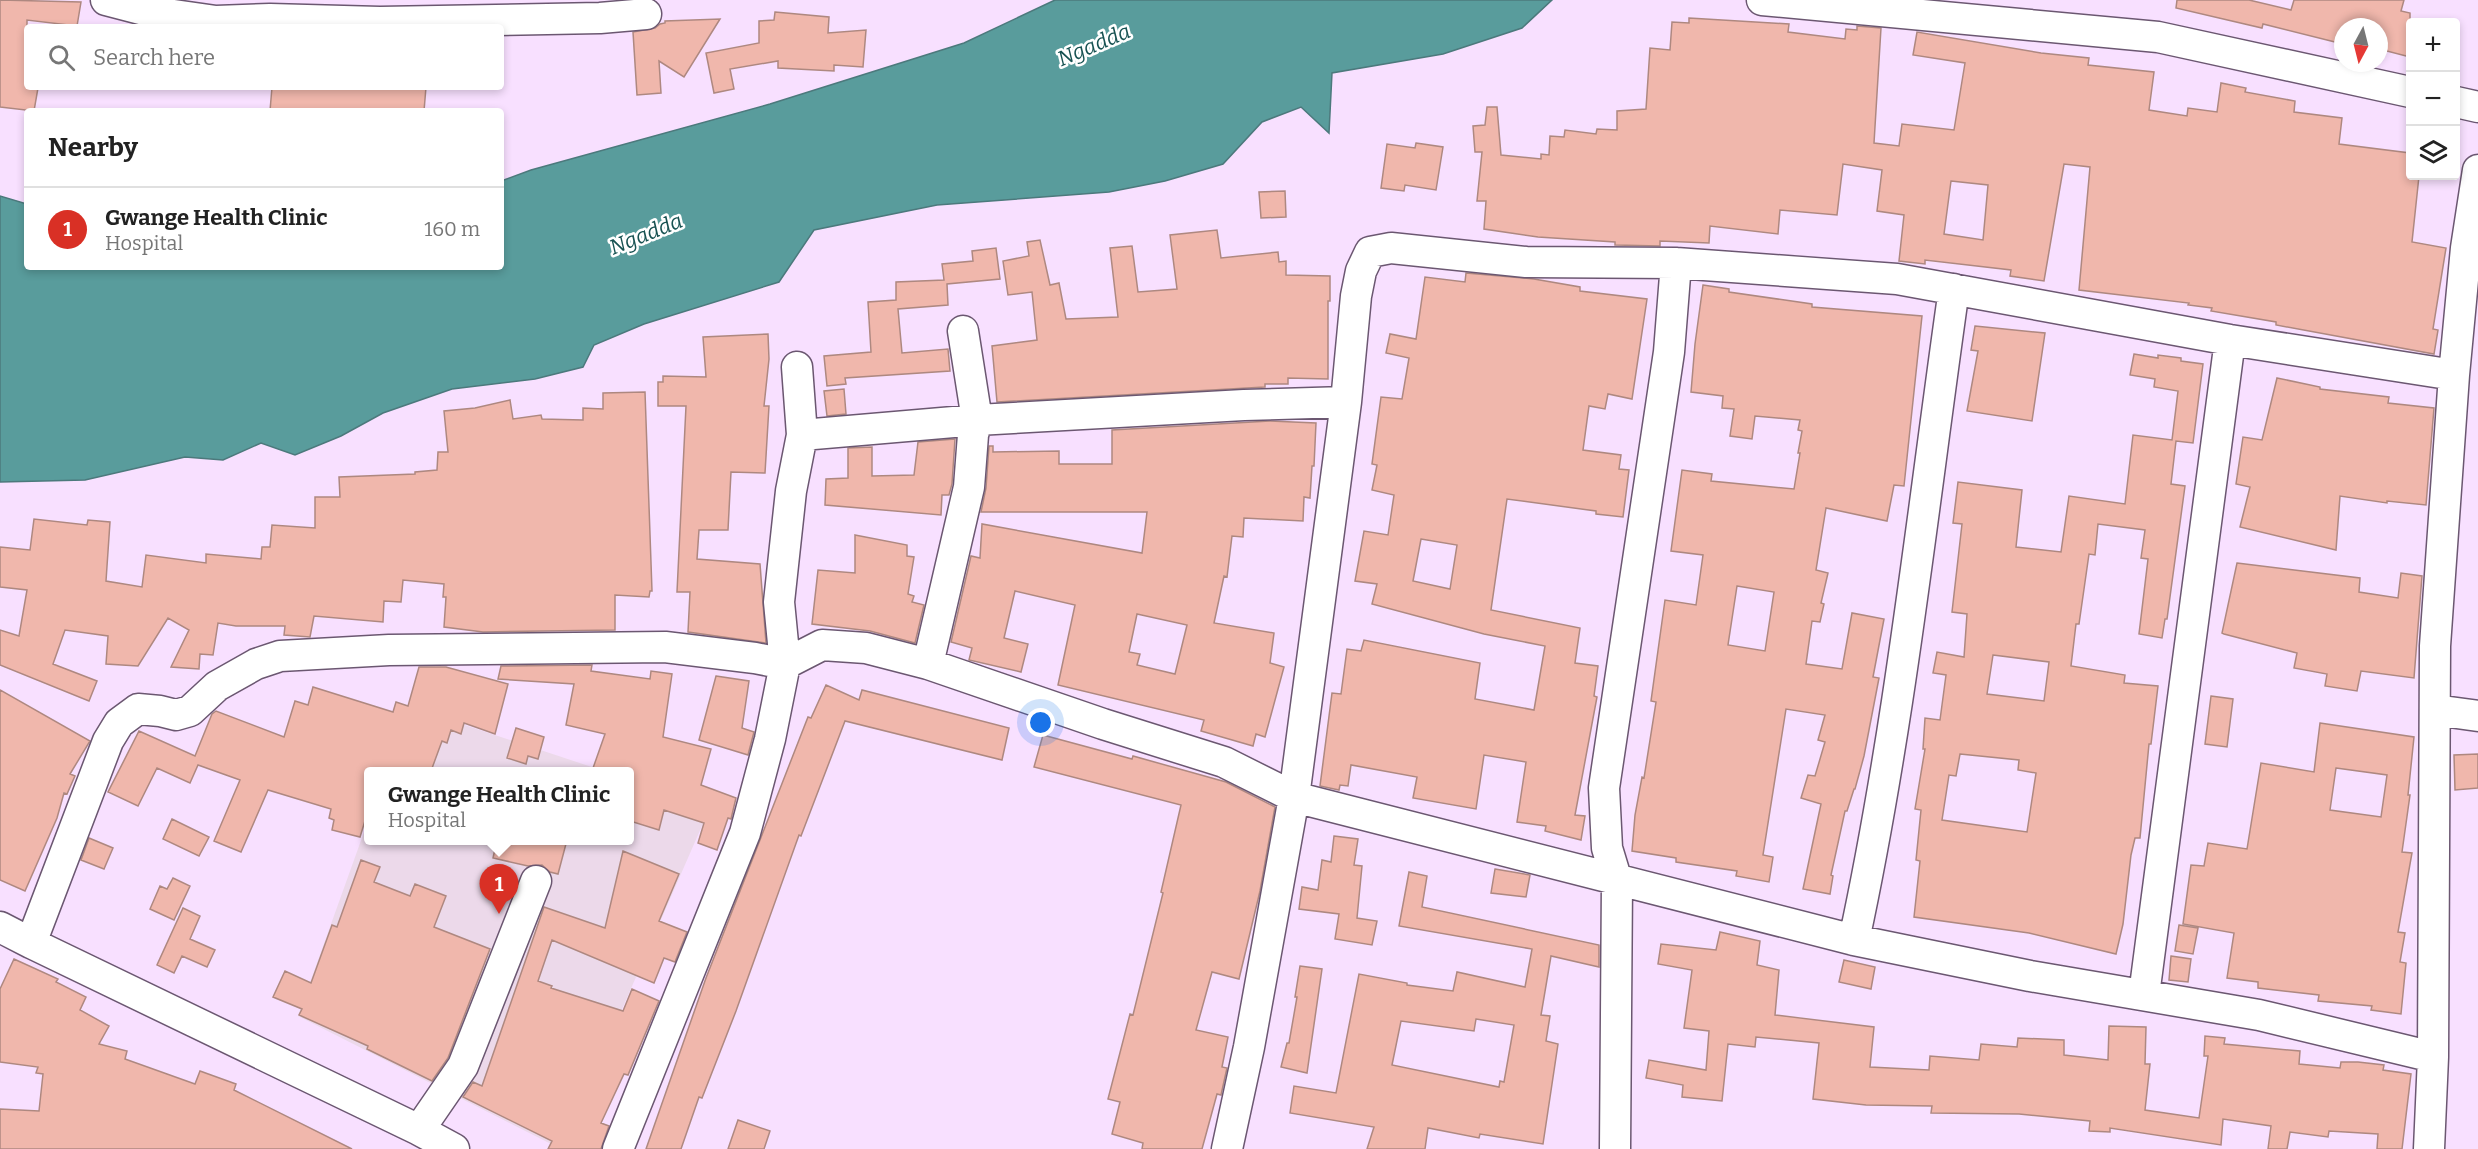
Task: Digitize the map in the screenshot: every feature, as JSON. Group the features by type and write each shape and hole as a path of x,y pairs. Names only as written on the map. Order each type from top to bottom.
{"street":[{"path":"106,0 152,12 216,21 271,9 380,22 600,18 646,14"},
{"path":"1762,0 2158,36 2406,91"},
{"path":"2460,103 2478,107"},
{"path":"2429,1149 2433,1057 2435,646 2454,375 2466,248 2478,170"},
{"path":"1227,1149 1249,1047 1294,797 1346,402 1356,296 1361,271 1370,252 1391,248 1526,262 1676,262 1897,279 2230,340 2454,375"},
{"path":"1616,1149 1617,881 1607,848 1604,788 1669,352 1676,262"},
{"path":"1854,940 1870,865 1893,728 1954,289"},
{"path":"928,664 969,487 977,420 963,331"},
{"path":"2144,996 2230,340"},
{"path":"618,1149 745,833 770,739 785,664 779,602 791,492 802,435 797,367"},
{"path":"802,435 977,420 1244,405 1346,402"},
{"path":"31,943 108,741 119,723 138,709 176,715 190,711 216,686 256,664 280,656 389,650 665,647 785,664 822,645 866,648 928,664 1103,724 1224,762 1294,797 1617,881 1854,940 2030,976 2259,1015 2433,1057"},
{"path":"2435,710 2478,716"},
{"path":"419,1130 463,1066 536,881"},
{"path":"0,927 454,1149"}],"shaded area":[{"path":"410,707 592,767 389,767"},
{"path":"634,782 708,812 561,1149 298,1016 364,832 364,845 634,845"}],"water":[{"name":"Ngadda","path":"1055,0 1552,0 1522,28 1443,54 1332,73 1329,133 1301,107 1262,122 1223,164 1165,181 1109,192 937,205 814,230 779,282 644,324 594,345 583,367 535,379 452,389 383,413 341,436 295,455 261,443 223,460 185,457 85,480 0,482 0,196 24,203 24,270 504,270 504,180 531,170 770,104 964,43"}],"building":[{"path":"0,0 81,2 77,24 27,20 27,24 24,24 24,90 38,90 35,108 24,110 0,107"},
{"path":"2177,0 2249,0 2291,10 2294,0 2404,0 2401,11 2410,13 2410,18 2406,18 2406,56 2388,51 2388,18 2334,18 2334,42 2263,24 2262,28 2176,8"},
{"path":"775,12 829,17 828,33 866,30 863,67 834,65 834,71 778,68 778,61 730,69 734,89 714,93 706,53 759,43 759,21 774,20"},
{"path":"1689,18 1789,24 1788,32 1845,39 1846,29 1857,30 1857,26 1881,28 1874,143 1899,146 1902,124 1954,130 1965,63 1913,55 1917,32 2041,53 2089,58 2088,65 2154,72 2149,110 2187,116 2188,108 2217,112 2221,83 2246,88 2245,92 2295,101 2294,112 2342,118 2339,144 2406,152 2406,180 2419,180 2412,242 2446,248 2433,329 2438,330 2434,354 2276,325 2276,322 2211,311 2212,308 2188,305 2189,303 2079,290 2090,167 2064,164 2044,281 2010,276 2011,270 1925,260 1925,264 1899,261 1904,215 1877,211 1882,170 1843,164 1837,215 1780,210 1778,234 1710,226 1709,243 1660,241 1660,246 1615,245 1615,242 1538,237 1484,229 1486,201 1477,201 1482,152 1475,152 1473,126 1485,125 1487,107 1497,107 1501,155 1541,159 1541,154 1549,155 1550,136 1564,137 1565,130 1596,134 1597,129 1617,130 1617,111 1646,109 1650,48 1670,50 1672,22 1689,23","holes":["1951,181 1988,185 1983,240 1944,234"]},
{"path":"720,19 684,77 659,61 661,93 637,95 633,32 655,28 665,21"},
{"path":"272,90 426,90 424,108 270,108"},
{"path":"1416,143 1443,147 1436,190 1405,185 1404,191 1381,188 1387,144 1415,148"},
{"path":"1285,191 1286,217 1261,218 1259,192"},
{"path":"1217,230 1221,258 1278,252 1279,262 1286,261 1286,275 1330,276 1328,379 1288,378 1288,384 1265,384 1265,387 997,402 992,346 1037,340 1032,292 1008,295 1003,261 1029,256 1027,242 1040,240 1050,285 1059,283 1066,319 1118,317 1110,248 1132,246 1138,292 1177,289 1170,235"},
{"path":"996,248 1000,279 947,284 948,305 898,309 902,353 948,349 950,371 845,378 846,384 827,386 824,356 871,352 868,302 896,300 896,282 944,280 942,264 973,261 972,251"},
{"path":"1466,273 1534,279 1580,287 1580,291 1647,299 1632,399 1608,394 1605,409 1589,406 1583,450 1621,455 1619,469 1629,470 1623,517 1507,499 1491,610 1580,628 1575,663 1598,666 1594,696 1597,697 1575,815 1585,816 1581,840 1545,831 1546,826 1517,822 1526,762 1484,755 1476,809 1413,798 1417,777 1351,765 1348,786 1340,785 1339,790 1320,786 1332,693 1341,694 1347,649 1361,651 1364,640 1480,663 1475,699 1534,710 1545,646 1484,634 1372,604 1377,584 1355,581 1364,531 1388,535 1394,495 1372,490 1377,465 1372,464 1381,397 1402,399 1409,358 1386,353 1390,334 1416,339 1425,277 1465,282","holes":["1421,539 1457,545 1450,589 1413,581"]},
{"path":"1703,285 1729,289 1729,292 1812,304 1812,307 1922,316 1904,486 1894,485 1887,521 1826,508 1816,570 1828,573 1821,603 1824,604 1820,622 1812,621 1806,664 1842,669 1852,613 1884,619 1873,677 1879,678 1864,756 1855,789 1847,811 1845,811 1831,875 1833,876 1830,894 1803,889 1821,804 1801,798 1808,775 1815,776 1825,742 1818,740 1825,715 1786,709 1763,855 1773,857 1769,882 1736,876 1737,871 1676,862 1676,858 1632,851 1635,815 1642,777 1644,778 1656,702 1651,701 1665,600 1696,605 1703,555 1671,551 1682,470 1712,474 1711,481 1794,489 1800,453 1798,453 1802,431 1798,430 1800,420 1755,416 1752,439 1730,436 1734,409 1722,408 1723,396 1691,392","holes":["1737,586 1774,592 1765,651 1728,645"]},
{"path":"1975,326 2045,333 2032,421 1967,411 1978,351 1971,350"},
{"path":"768,334 769,359 764,406 769,406 765,473 731,472 728,530 699,530 697,559 760,564 766,643 688,632 690,592 677,592 686,406 658,406 658,382 663,382 663,376 706,377 703,337"},
{"path":"2134,354 2158,358 2158,355 2181,358 2181,361 2203,364 2193,443 2176,441 2171,484 2185,486 2167,619 2165,619 2162,638 2139,634 2148,559 2141,558 2145,530 2098,524 2095,555 2089,554 2079,624 2076,624 2071,666 2125,675 2124,683 2158,686 2151,744 2149,744 2140,838 2135,838 2131,855 2123,924 2116,954 2029,933 1914,917 1920,861 1916,860 1921,810 1915,809 1925,749 1923,749 1925,718 1940,720 1946,675 1933,673 1937,652 1964,657 1967,614 1952,612 1962,524 1953,523 1958,482 2022,490 2016,547 2061,552 2069,496 2125,504 2133,435 2172,440 2178,391 2154,387 2155,379 2130,375","holes":["1993,655 2049,662 2044,701 1987,694","1960,754 2019,760 2018,770 2036,773 2027,832 1942,820 1949,775 1956,776"]},
{"path":"2277,378 2320,387 2320,389 2389,397 2388,403 2434,408 2426,505 2387,501 2387,503 2340,496 2336,550 2240,527 2250,487 2236,484 2243,437 2262,440"},
{"path":"844,389 846,414 827,416 824,391"},
{"path":"645,392 652,591 649,597 615,595 615,630 483,632 444,627 446,597 443,597 444,584 403,580 401,602 384,601 383,622 314,616 310,637 284,635 285,626 236,626 218,623 213,655 200,654 199,669 171,667 189,630 168,618 138,666 106,664 108,636 65,630 53,664 97,681 89,701 0,665 0,630 19,636 27,590 0,587 0,547 30,550 34,519 87,525 88,520 110,522 106,581 142,587 146,555 206,563 206,554 261,559 262,547 270,547 272,525 315,528 315,497 340,497 339,477 415,474 415,472 437,470 438,452 448,452 444,411 475,408 510,400 513,419 541,415 542,419 583,420 583,408 603,409 603,393"},
{"path":"1270,421 1316,423 1310,498 1304,497 1303,521 1244,518 1243,537 1232,536 1227,577 1224,576 1214,623 1274,633 1270,663 1284,667 1265,737 1256,734 1253,746 1201,731 1204,720 1058,685 1075,605 1015,591 1004,638 1028,644 1021,672 969,660 972,648 951,642 971,556 980,558 982,524 1142,553 1147,512 981,512 986,488 989,446 993,446 993,452 1059,451 1059,464 1112,464 1112,430","holes":["1137,614 1187,625 1175,674 1137,665 1140,654 1129,652"]},
{"path":"955,439 952,484 949,495 942,495 941,515 825,505 826,479 848,478 848,448 872,447 872,476 914,475 918,442"},
{"path":"855,535 907,545 907,556 914,557 908,594 914,596 912,602 924,605 915,643 870,631 812,624 818,570 855,573"},
{"path":"2237,563 2360,578 2359,592 2398,598 2401,573 2422,576 2414,678 2361,671 2357,691 2325,686 2327,674 2294,668 2297,653 2222,633"},
{"path":"592,665 591,671 650,679 651,671 672,674 663,737 711,749 701,785 736,798 731,819 728,818 717,850 698,843 704,823 664,810 659,830 634,822 634,767 593,767 605,734 566,725 574,684 498,679 501,666"},
{"path":"419,667 446,667 508,684 495,734 464,723 461,734 451,730 447,743 442,741 432,767 364,767 364,824 360,837 332,830 334,820 329,818 331,809 268,790 241,852 214,841 240,780 198,765 190,783 157,768 138,806 108,792 139,731 195,756 212,714 216,711 284,737 295,701 308,705 313,687 393,712 396,702 408,706"},
{"path":"716,676 749,681 742,728 754,732 748,755 699,740"},
{"path":"826,685 859,700 862,690 1009,728 1002,760 845,721 801,836 799,835 736,1011 702,1098 699,1097 681,1149 646,1149 706,978 808,717 811,718"},
{"path":"0,690 90,741 70,774 75,776 67,794 64,793 57,818 25,891 0,880"},
{"path":"2211,696 2233,699 2227,747 2205,744"},
{"path":"2320,723 2414,737 2408,795 2410,795 2402,852 2412,853 2398,932 2405,933 2400,962 2406,963 2401,1014 2371,1010 2372,1006 2318,1001 2319,995 2258,988 2258,982 2227,978 2234,933 2183,924 2191,865 2204,866 2208,843 2247,849 2261,763 2314,772","holes":["2336,768 2387,775 2381,817 2330,810"]},
{"path":"516,728 544,737 538,759 528,756 526,764 507,758"},
{"path":"1043,735 1132,759 1133,756 1226,782 1275,807 1260,891 1239,979 1212,972 1196,1030 1228,1037 1222,1067 1227,1068 1221,1095 1217,1094 1202,1149 1142,1149 1143,1143 1112,1134 1120,1102 1108,1099 1130,1014 1133,1015 1163,893 1161,892 1181,805 1034,767"},
{"path":"2478,754 2478,788 2455,790 2454,755"},
{"path":"172,819 209,837 199,856 163,839"},
{"path":"1334,836 1358,839 1354,865 1362,866 1357,918 1377,921 1372,945 1335,939 1339,914 1299,909 1302,887 1318,890 1322,860 1331,862"},
{"path":"89,838 113,848 104,869 81,860"},
{"path":"496,845 566,845 558,874 550,872 542,865 528,866 493,858"},
{"path":"623,851 679,874 659,921 687,932 675,962 664,958 654,983 552,940 538,981 552,986 551,988 623,1011 632,989 659,1001 628,1075 624,1074 601,1123 609,1126 601,1149 548,1149 552,1141 463,1097 473,1082 482,1086 544,907 605,928"},
{"path":"361,860 380,867 374,882 410,896 415,884 446,896 434,927 490,949 448,1058 432,1081 367,1049 368,1046 299,1015 302,1009 273,997 285,971 311,983 332,925 337,927"},
{"path":"1495,869 1530,875 1526,897 1491,893"},
{"path":"1409,872 1427,876 1422,907 1599,945 1599,967 1551,956 1541,1015 1550,1016 1546,1041 1558,1044 1543,1144 1480,1134 1479,1138 1428,1128 1425,1149 1367,1149 1374,1127 1290,1113 1294,1086 1336,1093 1359,974 1407,983 1407,985 1453,991 1457,972 1525,987 1532,949 1399,926","holes":["1476,1019 1514,1025 1504,1082 1500,1081 1499,1087 1392,1065 1401,1021 1474,1031"]},
{"path":"173,878 190,886 174,920 150,909 160,886 167,889"},
{"path":"183,908 200,916 190,939 215,950 207,967 182,956 174,973 157,965"},
{"path":"2179,925 2198,928 2193,954 2175,951"},
{"path":"1720,932 1760,941 1757,965 1779,970 1775,1015 1874,1027 1870,1067 1929,1070 1930,1056 1979,1060 1981,1044 2017,1047 2018,1038 2064,1040 2064,1055 2108,1060 2109,1026 2146,1027 2145,1064 2150,1064 2145,1110 2199,1118 2208,1056 2204,1056 2205,1036 2225,1038 2224,1044 2300,1051 2299,1064 2340,1068 2341,1062 2358,1062 2384,1065 2383,1070 2411,1074 2402,1149 2377,1149 2378,1134 2329,1131 2328,1137 2290,1132 2287,1149 2268,1149 2271,1126 2223,1119 2221,1145 2110,1128 2110,1132 2089,1131 2090,1121 2019,1114 1931,1113 1932,1106 1866,1105 1813,1099 1819,1043 1756,1037 1755,1047 1728,1044 1722,1101 1682,1097 1683,1085 1646,1078 1649,1060 1706,1070 1709,1031 1684,1028 1692,970 1658,964 1661,944 1716,950"},
{"path":"2171,956 2191,959 2188,982 2169,980"},
{"path":"14,959 58,979 56,982 86,997 80,1010 109,1026 99,1044 127,1051 125,1059 195,1084 200,1071 236,1084 234,1090 352,1149 0,1149 0,1109 39,1111 43,1074 36,1073 38,1067 0,1062 0,989"},
{"path":"1844,960 1875,967 1871,989 1839,982"},
{"path":"1300,966 1322,969 1307,1073 1281,1067 1287,1043 1289,1043"},
{"path":"738,1120 770,1131 764,1149 728,1149"}],"place":[{"name":"Gwange Health Clinic","path":"499,914"}]}
